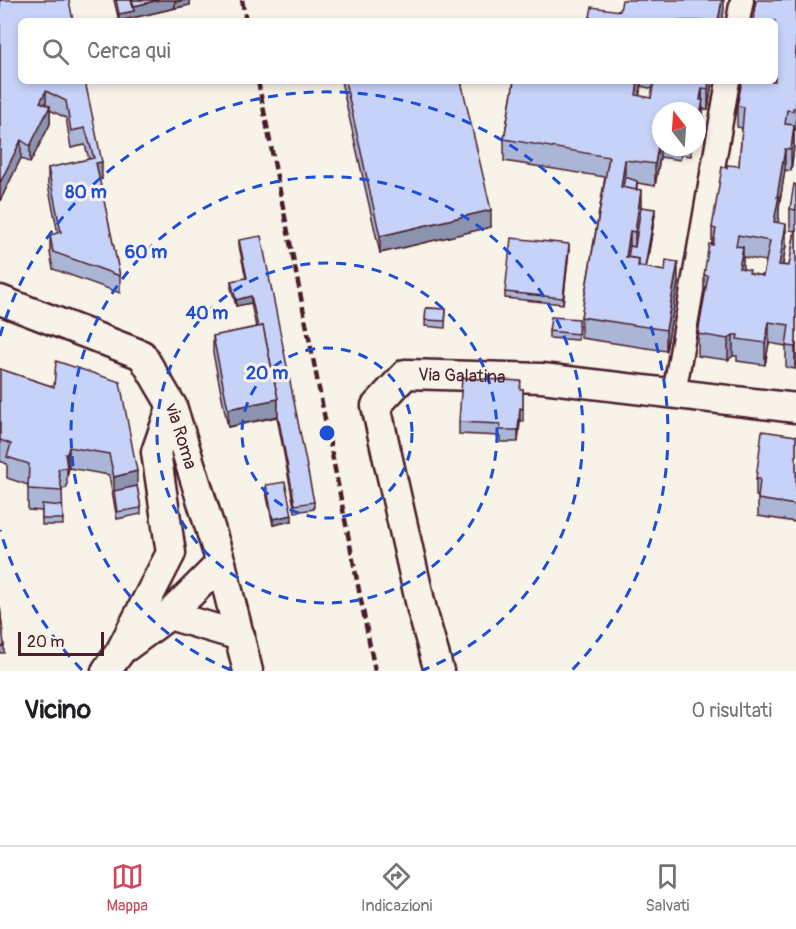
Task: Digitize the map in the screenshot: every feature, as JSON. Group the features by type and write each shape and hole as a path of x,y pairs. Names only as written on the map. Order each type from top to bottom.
{"street":[{"path":"739,18 742,0"},
{"path":"674,394 727,84"},
{"name":"via Roma","path":"0,300 142,355 172,406 221,563 248,671"},
{"name":"Via Galatina","path":"439,671 422,610 376,406 406,374 542,378 796,408"},
{"path":"113,662 171,553 156,452 172,406"},
{"path":"171,553 221,563"},
{"path":"113,662 169,615 221,563"},
{"path":"169,615 240,636"}],"building":[{"path":"0,0 69,0 72,18 18,18 18,84 86,84 102,162 96,163 120,276 53,252 50,235 61,232 48,168 94,158 85,128 71,131 66,101 46,91 40,102 50,106 30,146 21,140 0,183"},
{"path":"116,0 131,0 134,11 119,14"},
{"path":"132,0 159,0 134,6"},
{"path":"622,0 722,0 719,18 590,18 592,7 620,11"},
{"path":"756,0 796,0 796,108 793,108 793,111 787,110 785,124 794,125 791,149 785,149 774,222 786,224 779,265 789,266 796,230 795,347 786,346 789,325 769,322 765,343 737,339 738,335 733,335 728,339 698,334 708,276 704,275 709,244 713,245 716,229 712,228 722,167 739,166 744,107 737,106 741,84 778,84 778,18 753,18","holes":["738,235 770,241 763,276 739,268 743,247 736,246"]},
{"path":"346,84 462,84 491,210 380,236"},
{"path":"513,84 638,84 636,95 651,98 653,84 709,84 708,89 702,88 700,100 703,100 703,102 652,102 652,156 656,156 655,164 625,160 621,187 641,190 635,232 630,231 626,257 639,259 638,266 665,271 666,260 678,262 666,330 581,317 609,157 504,139"},
{"path":"625,177 637,181 636,190 623,187"},
{"path":"794,184 796,185 796,210 790,209"},
{"path":"641,207 655,209 645,267 639,266 639,259 628,257 630,246 635,247"},
{"path":"261,236 314,502 295,505 278,416 278,399 263,326 258,327 251,296 236,300 231,281 247,278 239,240"},
{"path":"511,238 569,244 563,298 505,292"},
{"path":"426,308 446,309 445,321 425,320"},
{"path":"551,317 579,319 578,334 549,331"},
{"path":"263,326 278,399 228,409 213,336"},
{"path":"56,361 120,382 137,471 114,477 109,454 69,447 65,454 67,467 58,469 62,491 28,489 29,464 7,457 11,444 0,440 0,369 54,387"},
{"path":"462,378 521,381 523,409 520,408 518,430 500,430 500,424 459,422"},
{"path":"762,431 796,436 796,505 758,499 760,479 756,479"},
{"path":"285,482 292,515 273,519 266,485"},
{"path":"137,486 141,508 117,512 114,491"},
{"path":"42,504 62,506 63,519 42,519"},
{"path":"0,606 4,646 0,647"}],"railway":[{"path":"242,0 245,18"},
{"path":"259,84 375,671"}]}
